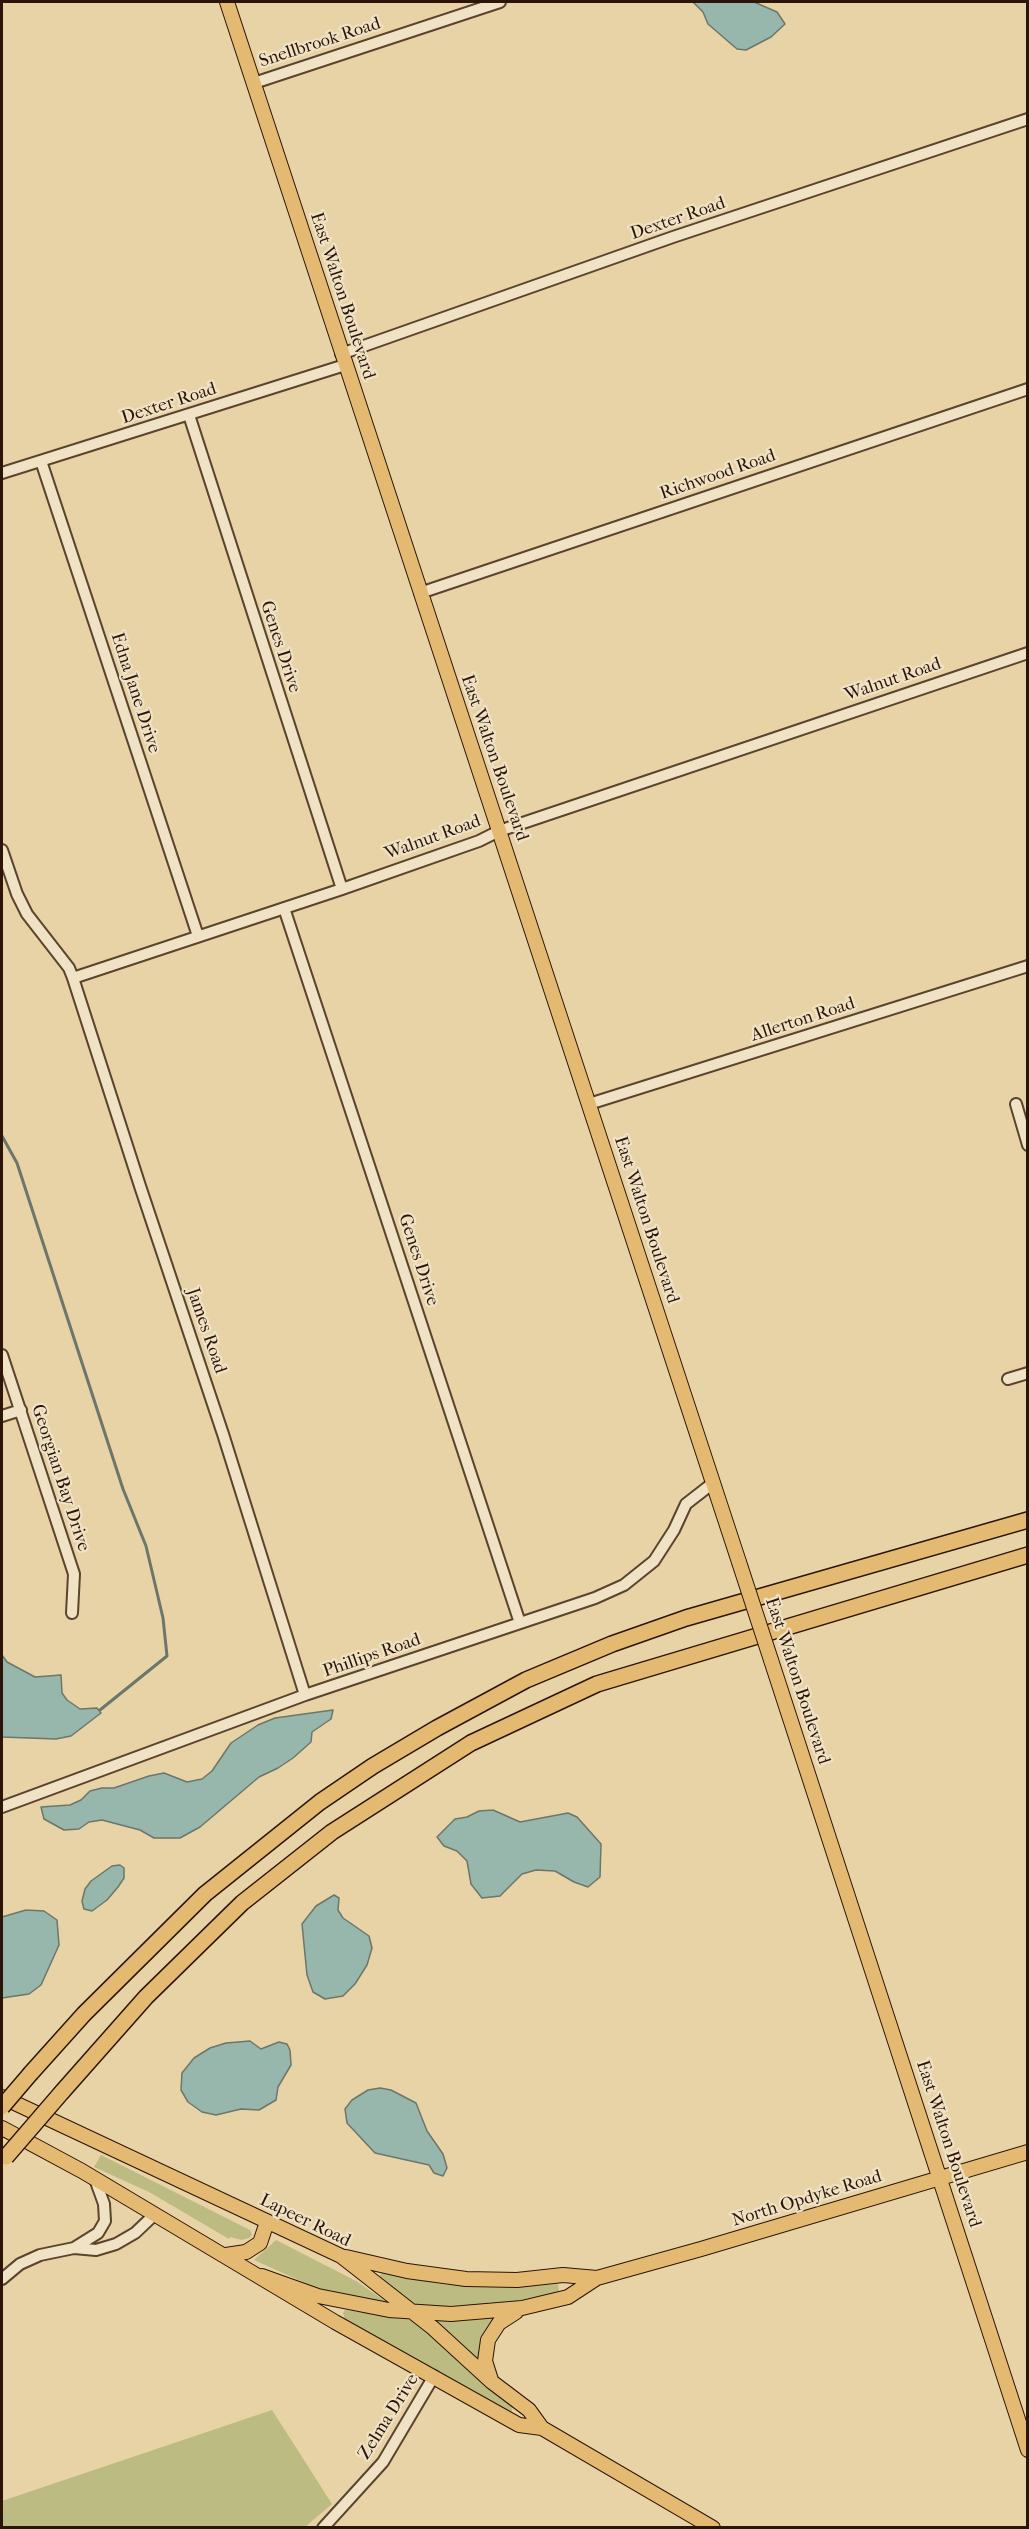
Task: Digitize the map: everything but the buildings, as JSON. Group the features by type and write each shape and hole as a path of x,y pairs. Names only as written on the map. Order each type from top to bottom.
{"highway":[{"path":"6,2103 84,2014 205,1894 320,1802 373,1766 437,1728 526,1680 623,1640 686,1618 1028,1520"},
{"path":"4,2159 146,1997 242,1903 332,1832 471,1743 597,1684 1028,1555"}],"main road":[{"name":"East Walton Boulevard","path":"227,2 1028,2450"},
{"name":"Lapeer Road","path":"6,2103 341,2256 414,2312 492,2382 528,2410 542,2428 713,2528"},
{"name":"Lapeer Road","path":"2,2128 95,2178 262,2276 335,2322 519,2425 542,2428"},
{"name":"North Opdyke Road","path":"262,2276 318,2296 375,2308 451,2314 522,2308 568,2297 597,2278 1028,2152"},
{"path":"226,2255 246,2252 260,2243 267,2222"},
{"name":"North Opdyke Road","path":"341,2256 448,2278 517,2280 563,2275 597,2278"},
{"path":"492,2382 485,2361 488,2340 499,2323 522,2308"}],"street":[{"name":"Snellbrook Road","path":"254,83 500,2"},
{"name":"Dexter Road","path":"2,473 189,415 692,231 1028,119"},
{"name":"Richwood Road","path":"420,593 1028,389"},
{"name":"Genes Drive","path":"189,415 342,889"},
{"name":"Edna Jane Drive","path":"41,460 198,936"},
{"name":"Walnut Road","path":"73,978 342,889 479,841 499,831 1028,653"},
{"path":"2,850 27,914 69,968 73,978"},
{"name":"Genes Drive","path":"284,908 520,1623"},
{"name":"Allerton Road","path":"589,1104 1028,966"},
{"name":"James Road","path":"73,978 143,1198 223,1434 305,1695"},
{"path":"1016,1104 1028,1145"},
{"name":"Georgian Bay Drive","path":"2,1356 74,1575 72,1613"},
{"path":"1008,1379 1028,1373"},
{"path":"2,1416 21,1410"},
{"name":"Phillips Road","path":"2,1807 305,1695 595,1598 624,1586 654,1561 674,1530 686,1504 713,1483"},
{"path":"2,2279 15,2267 33,2257 74,2248 98,2233 105,2221 104,2204 95,2178"},
{"path":"74,2248 90,2251 109,2247 135,2233 155,2214"},
{"name":"Zelma Drive","path":"323,2528 383,2462 434,2376"}],"shaded area":[{"path":"101,2155 250,2230 252,2235 242,2240 230,2237 229,2239 149,2192 94,2167"},
{"path":"276,2240 356,2281 388,2303 336,2294 314,2287 254,2260"},
{"path":"381,2273 448,2285 520,2287 558,2284 559,2292 501,2304 418,2307 379,2279"},
{"path":"345,2310 414,2320 513,2405 512,2411 509,2412 345,2321 343,2313"},
{"path":"498,2318 479,2363 434,2321 435,2320"},
{"path":"272,2410 332,2504 305,2527 2,2527 2,2501"}],"water":[{"path":"693,2 754,2 777,12 785,24 771,37 746,50 737,49 708,24 703,12"},
{"path":"2,1655 7,1662 35,1677 61,1675 62,1693 67,1700 80,1709 97,1708 101,1713 71,1736 56,1739 2,1737"},
{"path":"333,1710 331,1719 312,1732 311,1742 293,1758 259,1777 200,1827 180,1838 154,1838 140,1830 102,1820 89,1822 79,1829 64,1830 44,1819 41,1807 70,1805 81,1800 90,1791 114,1788 149,1776 164,1773 187,1782 202,1779 212,1771 231,1743 258,1725 275,1718"},
{"path":"493,1810 520,1822 568,1813 577,1817 601,1844 600,1877 588,1887 555,1871 536,1870 522,1874 500,1896 482,1898 471,1884 467,1861 457,1851 444,1846 437,1837 455,1819 467,1817 479,1811"},
{"path":"120,1865 124,1868 124,1878 118,1887 107,1900 92,1911 84,1909 82,1901 85,1889 91,1881 112,1866"},
{"path":"334,1895 339,1898 338,1910 343,1918 369,1936 372,1948 367,1965 355,1984 343,1996 325,1999 313,1992 307,1975 302,1924 316,1906"},
{"path":"26,1910 44,1911 57,1920 59,1945 41,1985 29,1994 2,1998 2,1917"},
{"path":"250,2041 261,2049 279,2042 287,2044 290,2050 291,2065 278,2087 276,2100 259,2110 241,2109 216,2115 202,2112 188,2102 181,2090 182,2073 194,2058 210,2048 226,2043"},
{"path":"380,2088 391,2090 416,2103 427,2131 443,2154 447,2168 443,2176 434,2173 429,2165 375,2153 347,2123 345,2109 352,2100 368,2090"}],"waterway":[{"path":"2,1136 17,1163 123,1489 146,1546 163,1618 167,1656 100,1710"}]}
